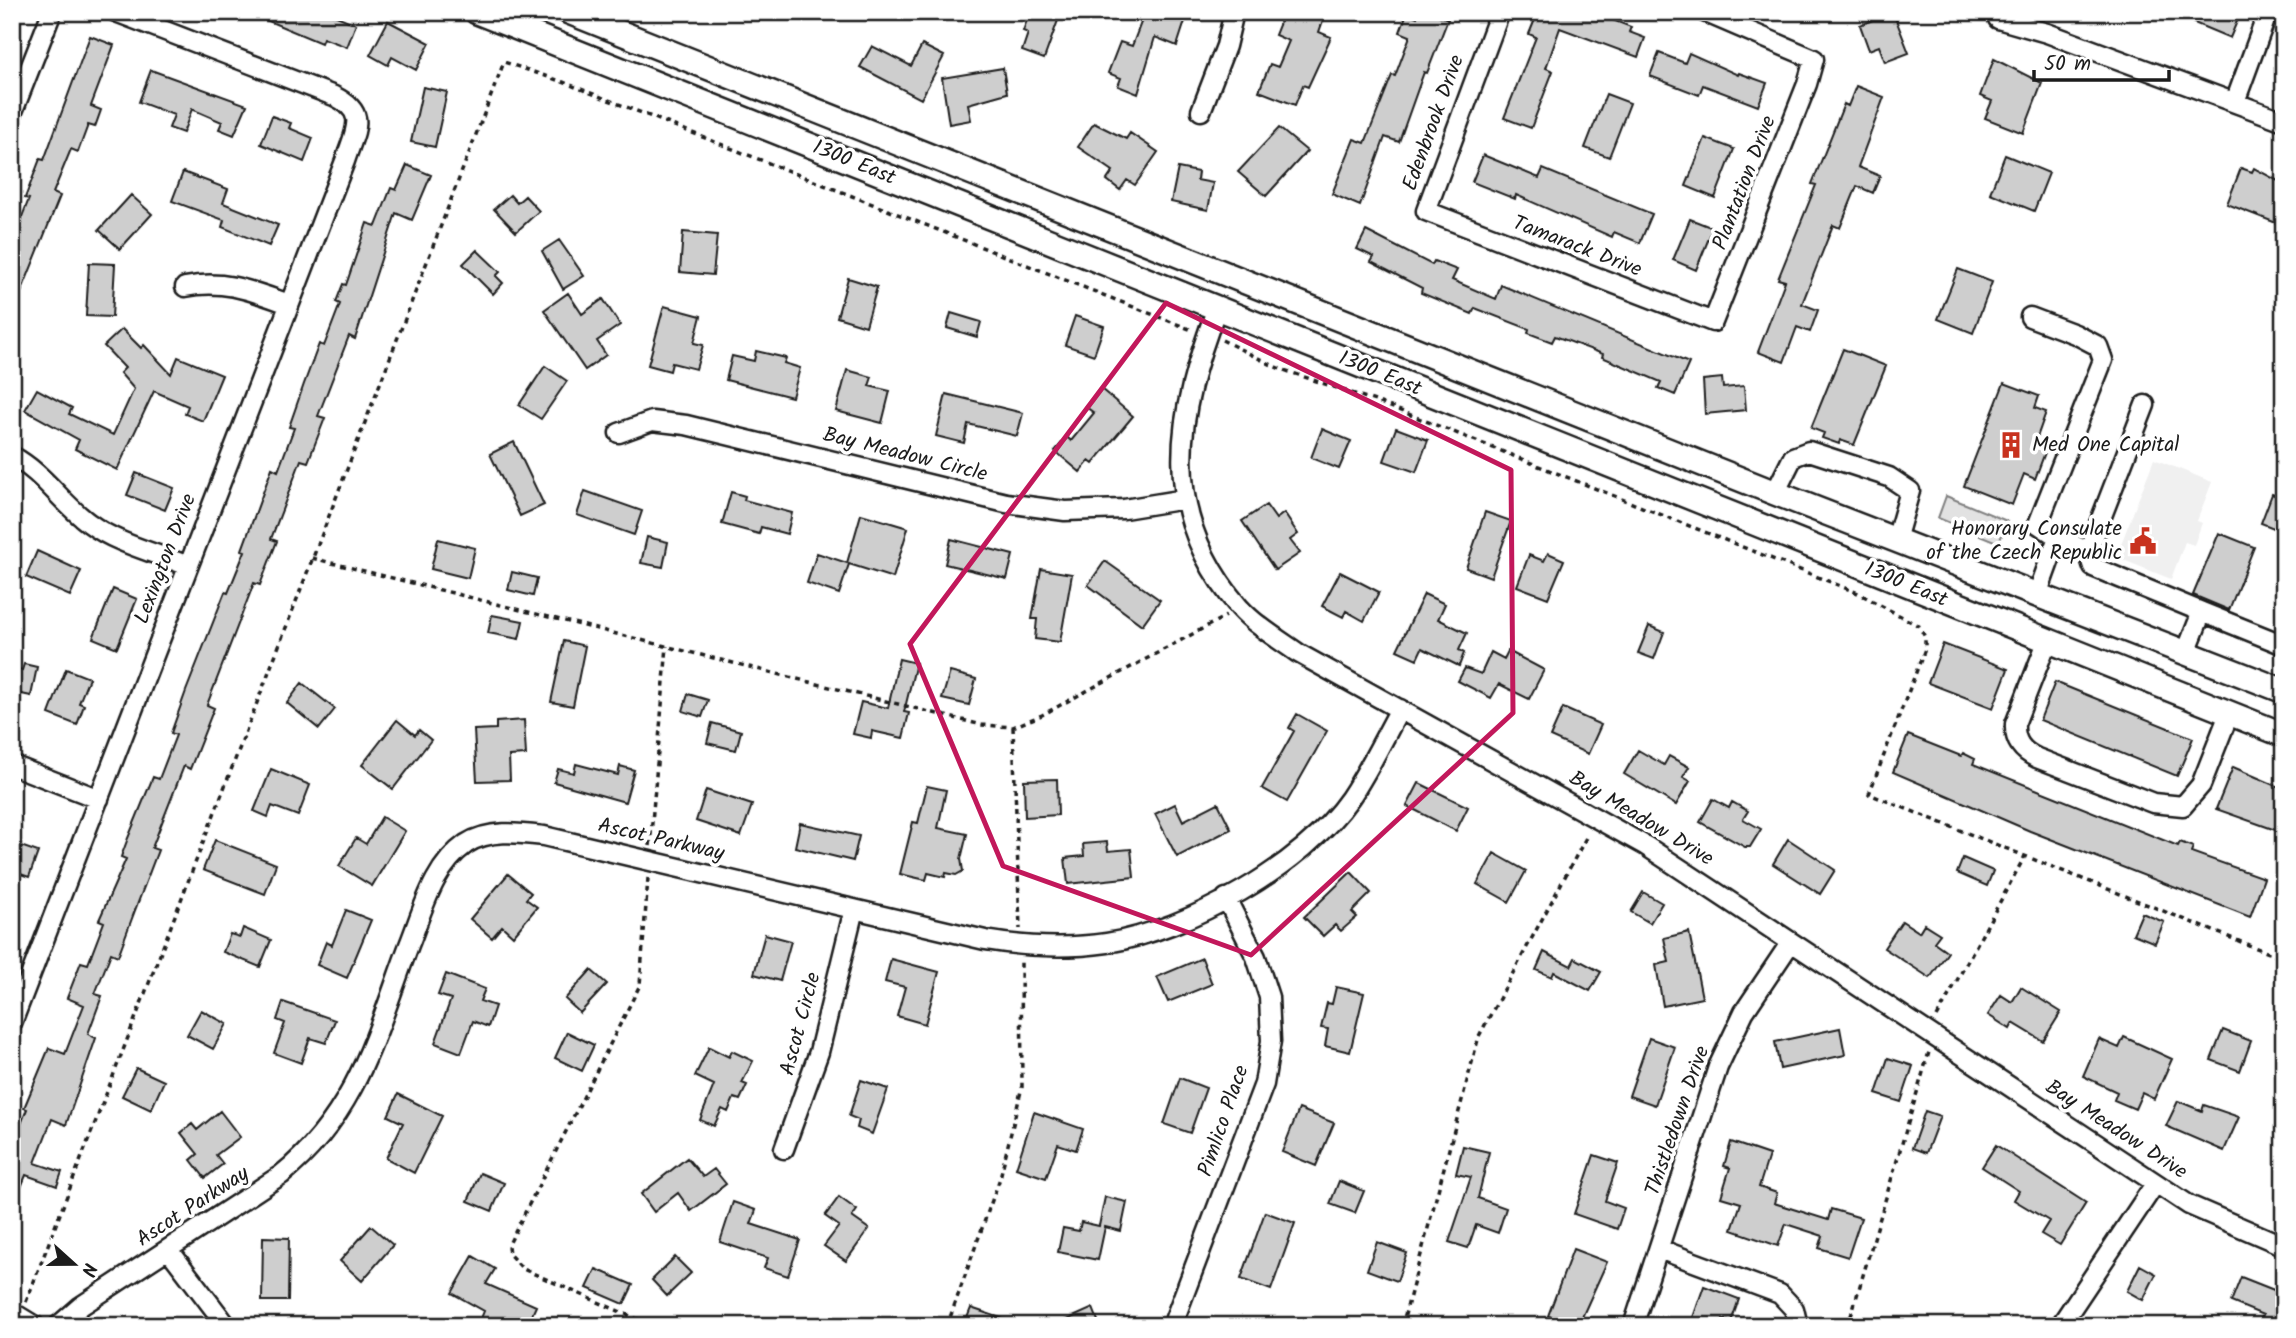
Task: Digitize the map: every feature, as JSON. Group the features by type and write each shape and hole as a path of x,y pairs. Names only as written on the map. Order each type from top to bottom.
{"main road":[{"name":"1300 East","path":"477,12 510,18 1217,308 2284,735"},
{"name":"1300 East","path":"569,12 1775,493 2284,691"},
{"path":"1217,308 1228,298 1241,295 1349,334 1400,343"}],"street":[{"path":"12,114 52,12"},
{"name":"Lexington Drive","path":"12,1023 356,128 356,111 334,96 116,12"},
{"path":"1201,111 1226,46 1234,12"},
{"name":"Edenbrook Drive","path":"1426,211 1500,12"},
{"name":"Plantation Drive","path":"1704,12 1814,59 1798,109 1713,322"},
{"path":"2235,102 2268,12"},
{"path":"1998,19 2284,121"},
{"name":"Tamarack Drive","path":"1426,211 1713,322"},
{"path":"185,287 209,282 237,285 289,304"},
{"name":"Bay Meadow Drive","path":"1217,308 1188,393 1182,428 1181,464 1185,499 1207,559 1240,608 1298,653 1600,818 2155,1184 2226,1223 2284,1246"},
{"path":"2030,317 2098,346 2103,360 2038,524 2088,552"},
{"path":"2145,405 2088,552 2093,567 2284,645"},
{"name":"Bay Meadow Circle","path":"619,433 652,421 686,425 1006,503 1065,511 1124,509 1185,499"},
{"path":"1775,493 1793,457 1809,451 1889,477 1909,491 1896,540"},
{"path":"12,456 33,468 74,512 98,530 188,566"},
{"path":"2037,594 2058,537"},
{"path":"2186,652 2202,612"},
{"path":"2047,642 2016,716 2014,732 2022,748 2037,758 2153,803 2183,806 2196,795 2230,714"},
{"name":"Ascot Parkway","path":"58,1326 81,1307 281,1175 309,1153 331,1127 363,1067 429,892 439,874 467,843 492,834 517,832 1021,946 1066,947 1110,942 1151,931 1226,898 1272,871 1314,838 1349,799 1400,709"},
{"path":"12,765 99,799"},
{"name":"Pimlico Place","path":"1175,1318 1264,1084 1272,1041 1269,998 1256,957 1226,898"},
{"name":"Ascot Circle","path":"784,1149 819,1052 855,909"},
{"name":"Thistledown Drive","path":"1633,1326 1730,1039 1791,942"},
{"path":"2060,1326 2155,1184"},
{"path":"1659,1249 1780,1294 1794,1309 1798,1326"},
{"path":"169,1250 227,1326"}],"path":[{"path":"23,1318 504,62 563,82 1139,312 1207,335 1278,368 1378,402 1858,593 1902,614 1919,626 1925,637 1925,649 1870,794 2284,958"},
{"path":"312,558 982,725 1013,727 1174,647 1240,608"},
{"path":"653,1326 523,1269 509,1254 508,1246 640,985 667,646"},
{"path":"947,1326 1000,1178 1022,1087 1021,946 1013,727"},
{"path":"1402,1326 1479,1036 1583,841 1600,818"},
{"path":"1848,1326 1938,1014 2025,856"}],"highlighted area":[{"path":"1166,303 1511,470 1513,713 1251,955 1003,866 910,644"}],"shaded area":[{"path":"2154,459 2212,482 2197,521 2202,523 2194,545 2185,542 2171,579 2116,557"},
{"path":"1946,496 2007,521 1999,543 1938,518"}],"building":[{"path":"247,12 327,12 356,24 347,47 323,38 321,43"},
{"path":"1030,12 1061,12 1044,59 1022,51 1028,33 1023,31"},
{"path":"1145,12 1188,12 1177,46 1155,37 1138,94 1118,86 1121,78 1108,73 1120,42 1132,46"},
{"path":"1294,12 1326,12 1319,32 1331,37 1308,87 1303,85 1295,105 1259,91 1270,64 1278,67 1289,41 1275,35 1283,15 1292,18"},
{"path":"1418,12 1431,12 1448,19 1427,73 1424,72 1399,142 1385,137 1360,206 1332,194 1354,139 1365,143 1392,75 1395,76 1410,36 1400,32 1407,13 1417,17"},
{"path":"1538,12 1592,12 1631,27 1629,32 1645,38 1638,57 1560,28 1546,68 1553,71 1531,128 1504,118 1536,37 1529,34"},
{"path":"1893,12 1909,53 1885,62 1879,46 1869,50 1860,25"},
{"path":"2168,12 2241,12 2230,38"},
{"path":"388,21 430,43 416,70 392,57 388,65 370,55"},
{"path":"90,36 114,45 91,106 101,110 95,127 88,125 78,152 71,149 53,193 60,196 12,315 12,242 29,199 25,198 40,159 44,160"},
{"path":"922,45 944,56 921,99 860,67 872,46 911,66"},
{"path":"1659,53 1685,63 1689,53 1738,75 1739,73 1767,83 1758,106 1703,85 1699,95 1650,76"},
{"path":"1994,59 2042,83 2023,133 1985,118 1992,101 1980,96"},
{"path":"1003,68 1007,93 968,104 971,120 949,124 942,78"},
{"path":"151,70 247,105 234,135 219,129 222,122 192,109 183,133 169,128 174,115 139,102"},
{"path":"1856,86 1884,97 1858,167 1880,176 1873,193 1857,186 1840,228 1833,225 1802,304 1818,310 1810,332 1797,327 1784,362 1758,352 1785,281 1778,279 1816,185 1812,184 1844,104 1848,106"},
{"path":"423,87 447,92 435,147 411,142"},
{"path":"1606,94 1630,103 1609,157 1585,148"},
{"path":"272,116 291,123 289,128 313,138 304,162 261,144"},
{"path":"1094,123 1126,139 1130,133 1158,152 1135,185 1127,180 1120,190 1107,180 1113,171 1078,147"},
{"path":"1279,128 1307,151 1266,196 1238,172"},
{"path":"1705,138 1734,149 1715,198 1686,186"},
{"path":"1483,155 1539,178 1543,169 1652,214 1640,243 1614,232 1612,237 1516,195 1515,199 1472,182"},
{"path":"2005,155 2049,173 2034,211 1990,193"},
{"path":"407,165 431,175 412,220 396,213 355,339 349,336 318,416 325,418 308,462 301,460 271,539 277,541 260,585 254,583 207,705 214,708 190,769 184,766 152,848 158,850 118,956 111,953 95,994 102,996 88,1034 96,1038 66,1125 52,1119 35,1163 62,1172 57,1186 26,1175 12,1209 12,1146 27,1109 24,1108 49,1048 65,1054 84,1005 67,998 81,962 88,964 104,922 99,920 126,859 121,857 128,838 153,777 159,779 176,735 171,733 186,691 225,592 228,593 245,551 242,550 272,468 278,471 294,428 289,427 304,384 319,344 324,346 340,304 336,302 343,284 346,285 367,223 376,226 391,188 396,190"},
{"path":"1178,168 1198,172 1197,180 1213,183 1208,210 1171,202"},
{"path":"2241,168 2252,172 2254,168 2284,184 2284,226 2227,204"},
{"path":"183,172 228,189 223,203 278,225 269,246 222,227 224,220 172,201"},
{"path":"131,195 152,214 120,249 99,230"},
{"path":"510,195 517,203 525,196 539,211 516,232 494,209"},
{"path":"1690,219 1713,228 1696,270 1673,260"},
{"path":"1366,231 1432,265 1434,261 1457,270 1452,280 1496,299 1501,285 1689,363 1675,395 1658,388 1661,382 1602,357 1603,354 1555,336 1552,342 1528,333 1529,329 1475,308 1472,314 1421,293 1422,288 1371,262 1374,257 1357,249"},
{"path":"683,232 717,235 713,275 680,272"},
{"path":"559,240 584,276 563,289 542,251"},
{"path":"477,250 500,272 496,276 503,283 493,294 463,264"},
{"path":"89,263 115,264 112,317 86,316"},
{"path":"1958,269 1992,282 1973,333 1938,319"},
{"path":"848,278 877,287 866,326 837,317"},
{"path":"568,293 582,314 603,299 620,325 597,341 606,355 585,370 544,310"},
{"path":"664,306 701,316 694,343 703,345 696,369 672,363 670,371 648,365"},
{"path":"951,313 981,322 977,337 947,328"},
{"path":"1075,316 1104,326 1094,355 1065,345"},
{"path":"122,329 141,348 144,345 171,374 178,357 222,375 203,421 185,414 188,406 154,391 117,470 75,449 79,440 25,410 37,389 72,408 69,414 113,435 134,389 120,373 125,368 104,346"},
{"path":"1843,349 1886,366 1854,445 1840,440 1839,444 1822,438 1824,433 1811,428"},
{"path":"756,351 786,358 784,363 800,368 792,397 726,380 732,356 754,361"},
{"path":"545,366 567,381 541,419 519,405"},
{"path":"847,370 872,377 869,386 890,391 882,423 836,411"},
{"path":"1722,378 1723,388 1744,386 1746,410 1705,414 1703,380"},
{"name":"Med One Capital","path":"2004,383 2039,396 2035,408 2046,412 2035,443 2047,447 2035,479 2024,474 2012,505 1964,486"},
{"path":"1101,389 1133,416 1093,464 1089,461 1080,472 1055,451 1067,437 1071,441 1094,413 1086,407"},
{"path":"946,394 1023,413 1017,436 968,424 964,443 936,436"},
{"path":"1396,428 1428,440 1416,472 1384,461"},
{"path":"1322,429 1351,441 1339,469 1311,458"},
{"path":"514,442 544,505 520,516 490,454"},
{"path":"136,473 174,488 165,510 127,495"},
{"path":"585,491 642,511 634,535 577,515"},
{"path":"731,492 745,496 744,500 792,513 787,534 761,527 759,534 722,524"},
{"path":"2272,494 2284,499 2284,532 2261,523"},
{"path":"1266,505 1276,519 1284,513 1298,534 1290,540 1300,553 1275,570 1242,521"},
{"path":"1485,512 1511,521 1491,577 1466,568"},
{"path":"861,514 908,528 893,578 849,564 839,594 807,583 817,553 847,563"},
{"path":"2219,533 2254,547 2229,610 2193,595"},
{"path":"647,537 668,542 663,567 641,563"},
{"path":"438,539 475,548 468,578 431,569"},
{"path":"951,539 1013,555 1007,579 945,564"},
{"path":"37,551 81,571 70,596 26,577"},
{"path":"1548,553 1564,560 1548,598 1517,586 1529,555 1544,561"},
{"path":"1105,561 1160,600 1142,625 1088,585"},
{"path":"1041,569 1072,574 1060,642 1035,639 1037,619 1032,619"},
{"path":"512,572 537,578 533,596 508,590"},
{"path":"1340,572 1379,592 1364,621 1346,611 1343,617 1322,606"},
{"path":"113,589 137,599 117,648 93,638"},
{"path":"1424,594 1445,604 1438,619 1467,633 1459,650 1464,653 1459,666 1422,648 1417,659 1397,650"},
{"path":"492,615 523,621 519,639 488,633"},
{"path":"1649,626 1664,632 1654,659 1638,653"},
{"path":"564,641 585,646 573,706 551,702"},
{"path":"1943,644 2008,669 1993,708 1928,683"},
{"path":"1508,651 1544,670 1529,699 1499,684 1491,698 1458,681 1465,668 1481,674 1491,652 1504,659"},
{"path":"899,659 916,663 904,712 909,713 903,738 872,731 871,738 853,734 861,702 888,708"},
{"path":"24,664 37,667 31,696 12,692 12,668 22,670"},
{"path":"66,669 89,678 79,703 84,705 77,725 49,714"},
{"path":"950,672 976,679 969,705 942,699"},
{"path":"2055,682 2193,738 2177,776 2040,720"},
{"path":"302,683 335,709 319,729 287,703"},
{"path":"688,694 708,700 702,717 683,711"},
{"path":"1563,708 1601,725 1588,754 1550,737"},
{"path":"1297,714 1327,731 1287,802 1262,788 1294,731 1289,728"},
{"path":"397,720 415,735 419,730 431,740 393,789 362,765"},
{"path":"524,720 526,755 509,756 510,780 477,781 474,730 496,729 496,722"},
{"path":"712,723 741,731 736,750 707,743"},
{"path":"1908,735 1961,756 1963,753 1975,759 1973,764 2178,846 2180,842 2193,847 2191,852 2264,878 2250,917 2030,831 1893,772"},
{"path":"1638,750 1664,765 1669,756 1689,767 1683,777 1690,781 1676,805 1624,774"},
{"path":"576,764 618,775 620,766 634,770 625,802 554,782 558,769 574,773"},
{"path":"2233,767 2284,789 2284,833 2216,809"},
{"path":"271,769 310,785 298,816 272,806 268,817 254,811"},
{"path":"1057,779 1058,815 1025,817 1024,780"},
{"path":"1419,783 1468,807 1456,831 1407,806"},
{"path":"927,786 946,790 938,828 967,834 961,859 963,871 956,875 946,873 945,877 928,873 926,880 900,874 913,822 918,823"},
{"path":"706,790 752,805 741,836 696,821"},
{"path":"1713,799 1729,808 1732,802 1748,811 1743,819 1761,829 1750,847 1745,847 1700,822"},
{"path":"1218,803 1231,829 1177,857 1155,814 1175,804 1183,821"},
{"path":"382,817 405,831 372,886 339,866 356,838 366,844"},
{"path":"800,823 859,836 853,861 795,847"},
{"path":"1788,839 1835,870 1820,894 1773,864"},
{"path":"215,840 276,864 265,894 203,870"},
{"path":"1107,842 1108,851 1131,849 1134,877 1068,884 1065,858 1084,856 1083,844"},
{"path":"12,843 38,852 29,877 12,871"},
{"path":"1494,853 1526,871 1509,902 1477,884"},
{"path":"1963,858 1993,871 1987,886 1957,873"},
{"path":"1351,872 1371,893 1352,912 1357,917 1341,931 1335,925 1323,936 1304,917"},
{"path":"508,874 531,893 526,899 537,907 513,936 502,926 492,938 470,919"},
{"path":"1643,892 1662,903 1650,923 1631,912"},
{"path":"346,910 371,920 347,978 317,965 326,942 332,945"},
{"path":"2142,913 2164,922 2155,943 2133,934"},
{"path":"1902,921 1919,932 1924,924 1940,934 1934,942 1948,952 1930,978 1884,948"},
{"path":"243,928 271,940 260,967 223,952 230,934 240,937"},
{"path":"1689,932 1702,998 1663,1006 1656,965 1669,962 1664,938"},
{"path":"765,934 791,941 780,981 754,974"},
{"path":"1544,952 1571,966 1575,958 1601,972 1590,991 1554,972 1552,977 1536,970"},
{"path":"1202,958 1212,984 1168,1002 1157,977"},
{"path":"891,959 939,972 925,1024 897,1016 905,987 885,982"},
{"path":"591,970 607,984 580,1013 565,999"},
{"path":"446,974 485,989 480,1001 495,1006 488,1027 473,1021 461,1053 435,1043 451,999 438,995"},
{"path":"1336,987 1364,993 1350,1052 1325,1046 1328,1029 1321,1028 1327,1003 1332,1004"},
{"path":"2021,987 2061,1012 2043,1041 2013,1023 2010,1029 1988,1015 2001,995 2012,1002"},
{"path":"283,1002 335,1020 326,1043 310,1038 301,1063 274,1053 285,1023 277,1020"},
{"path":"201,1010 227,1024 213,1049 187,1035"},
{"path":"1840,1028 1845,1055 1780,1069 1775,1042"},
{"path":"2223,1030 2251,1041 2240,1071 2211,1060"},
{"path":"567,1032 594,1045 582,1071 555,1058"},
{"path":"2124,1037 2172,1059 2154,1099 2142,1093 2135,1109 2114,1100 2117,1092 2083,1076 2099,1039 2119,1048"},
{"path":"1649,1038 1675,1047 1655,1105 1629,1096"},
{"path":"709,1047 729,1057 732,1051 753,1061 742,1083 747,1085 740,1100 734,1098 728,1112 722,1109 714,1126 700,1120 714,1085 695,1076"},
{"path":"1888,1058 1913,1066 1901,1102 1876,1094"},
{"path":"136,1068 164,1081 151,1110 122,1096"},
{"path":"1180,1078 1206,1088 1190,1133 1164,1124"},
{"path":"861,1080 888,1089 872,1134 857,1128 859,1120 849,1116"},
{"path":"398,1094 442,1116 414,1173 386,1158 403,1123 388,1116"},
{"path":"2178,1101 2202,1111 2204,1105 2239,1117 2224,1151 2166,1126"},
{"path":"1299,1109 1334,1123 1316,1166 1282,1152"},
{"path":"220,1111 240,1137 216,1155 223,1164 205,1178 191,1160 198,1154 181,1133 192,1124 197,1130"},
{"path":"1925,1111 1940,1116 1926,1153 1912,1148"},
{"path":"1034,1112 1083,1129 1076,1150 1058,1144 1046,1178 1016,1168"},
{"path":"1731,1142 1769,1155 1759,1187 1777,1193 1774,1203 1828,1220 1831,1209 1861,1218 1848,1257 1819,1248 1823,1236 1786,1224 1778,1246 1732,1230 1741,1203 1721,1197 1730,1168 1724,1166"},
{"path":"1996,1145 2086,1203 2060,1245 2041,1234 2049,1221 2014,1200 2019,1191 1982,1167"},
{"path":"1463,1146 1489,1152 1478,1198 1506,1208 1498,1233 1476,1225 1468,1248 1449,1242 1471,1177 1456,1174"},
{"path":"1594,1155 1618,1163 1605,1201 1624,1208 1617,1229 1574,1214"},
{"path":"687,1158 703,1177 714,1169 726,1184 691,1211 678,1193 654,1212 641,1194"},
{"path":"480,1173 504,1183 492,1211 468,1201"},
{"path":"1339,1181 1364,1191 1355,1213 1330,1204"},
{"path":"839,1197 857,1210 852,1217 869,1229 846,1261 824,1246 839,1226 825,1216"},
{"path":"1105,1197 1127,1202 1121,1231 1105,1227 1098,1260 1058,1252 1063,1228 1079,1231 1081,1222 1099,1226"},
{"path":"733,1202 756,1210 751,1224 800,1240 788,1276 764,1268 768,1258 720,1242"},
{"path":"1265,1212 1295,1223 1271,1290 1241,1279"},
{"path":"371,1226 393,1245 362,1281 340,1261"},
{"path":"263,1237 289,1238 288,1301 262,1301"},
{"path":"1377,1242 1407,1253 1397,1281 1367,1270"},
{"path":"1573,1249 1607,1262 1578,1326 1548,1316"},
{"path":"473,1256 495,1269 486,1284 536,1306 527,1326 478,1326 484,1311 452,1293"},
{"path":"675,1257 691,1273 667,1296 652,1280"},
{"path":"2140,1265 2156,1274 2143,1300 2127,1291"},
{"path":"596,1269 633,1285 624,1304 587,1288"},
{"path":"2241,1277 2284,1294 2284,1326 2260,1320 2263,1315 2231,1302"},
{"path":"1704,1286 1739,1299 1731,1322 1723,1319 1721,1326 1690,1326"},
{"path":"971,1308 1015,1323 1014,1326 964,1326"},
{"path":"1093,1308 1100,1326 1053,1326"}],"place":[{"name":"Med One Capital","path":"2011,445"},
{"name":"Honorary Consulate of the Czech Republic","path":"2143,541"}]}
